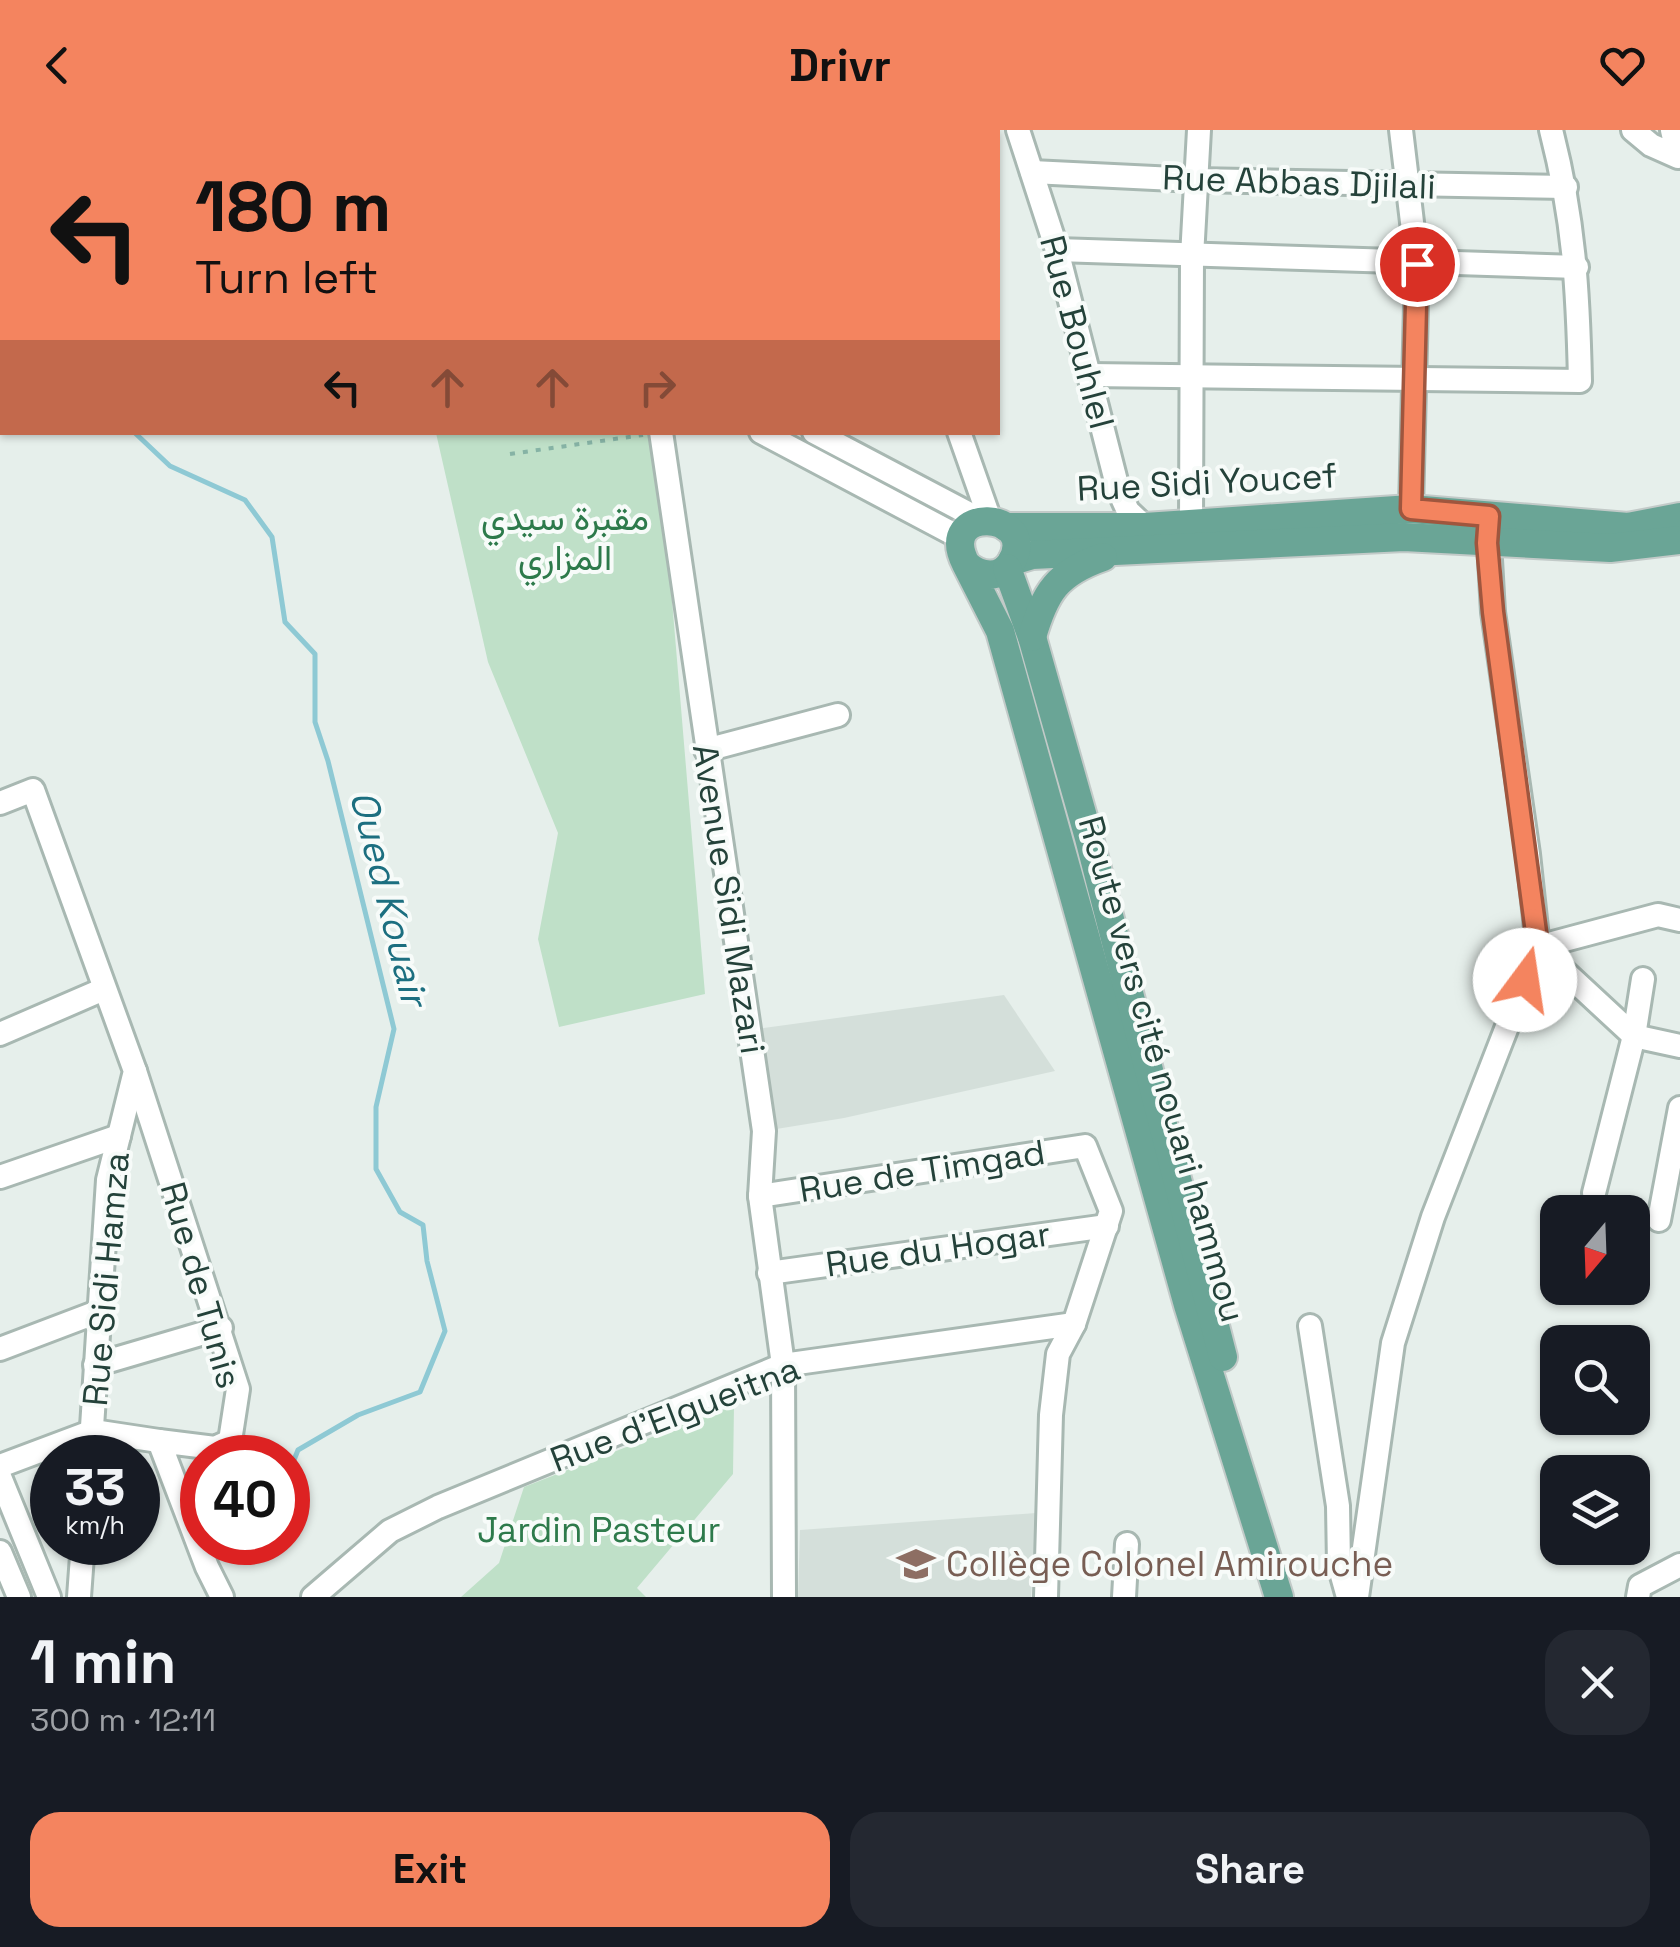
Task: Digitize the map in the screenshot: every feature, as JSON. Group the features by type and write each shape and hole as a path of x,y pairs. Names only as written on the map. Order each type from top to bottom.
{"main road":[{"name":"Rue Sidi Youcef","path":"981,534 1411,509 1488,530"},
{"path":"981,534 981,574 990,576 1032,555 1488,530 1628,528 1680,517"},
{"path":"1488,530 1610,548 1680,540"},
{"name":"Route vers cité nouari hammou","path":"1279,1597 1188,1305 1000,631 981,534 1016,543 1010,565 1089,838 1219,1342 1298,1597"},
{"path":"1032,637 1052,588 1071,570 1120,551"}],"street":[{"name":"Rue Bouhlel","path":"1018,130 1056,250 1118,490 1128,511 1144,527"},
{"path":"1191,524 1192,256 1199,130"},
{"path":"1401,130 1417,264 1411,509"},
{"path":"1089,375 1580,381 1577,267 1566,187 1551,130"},
{"path":"1633,130 1651,146 1678,157 1672,130"},
{"name":"Rue Abbas Djilali","path":"1032,172 1407,186 1566,187"},
{"path":"1056,250 1577,267"},
{"name":"Avenue Sidi Mazari","path":"653,435 764,1131 760,1196 783,1365 784,1597"},
{"path":"766,435 981,534"},
{"path":"819,435 981,534"},
{"path":"960,435 981,534"},
{"path":"1357,1597 1393,1342 1433,1217 1538,947 1493,612 1488,530"},
{"path":"706,750 838,715"},
{"path":"0,804 33,790 135,1071"},
{"path":"1538,947 1658,915 1680,920"},
{"path":"1538,947 1634,1036 1680,1046"},
{"path":"1594,1193 1634,1036 1642,979"},
{"path":"0,1034 104,988"},
{"name":"Rue Sidi Hamza","path":"92,1435 108,1180 135,1071"},
{"name":"Rue de Tunis","path":"135,1071 238,1389 230,1441 216,1448 160,1440"},
{"path":"1658,1220 1680,1108"},
{"path":"0,1176 119,1136"},
{"name":"Rue de Timgad","path":"760,1196 1085,1146 1111,1211 1107,1226"},
{"path":"1046,1597 1051,1415 1058,1354 1074,1324 1107,1226"},
{"name":"Rue du Hogar","path":"769,1273 1107,1226"},
{"path":"0,1349 100,1311"},
{"name":"Rue d'Elgueitna","path":"313,1597 390,1531 438,1507 783,1365 1074,1324"},
{"path":"1310,1326 1338,1506 1338,1565 1348,1597"},
{"path":"95,1365 220,1328"},
{"path":"0,1466 92,1431 122,1435"},
{"path":"160,1443 222,1597"},
{"path":"0,1477 49,1597"},
{"path":"1124,1597 1127,1544"},
{"path":"0,1552 19,1597"},
{"path":"79,1597 81,1565"},
{"path":"1638,1597 1640,1586 1680,1565"}],"path":[{"path":"510,454 646,435"}],"shaded area":[{"path":"1004,995 1055,1071 844,1118 764,1131 750,1030"},
{"name":"Collège Colonel Amirouche","path":"1036,1513 1031,1597 798,1597 800,1530"}],"green space":[{"name":"مقبرة سيدي المزاري","path":"436,435 658,435 705,994 559,1027 538,939 558,833 488,662"},
{"name":"Jardin Pasteur","path":"734,1405 733,1474 637,1588 646,1597 461,1597 499,1563 524,1487"}],"waterway":[{"name":"Oued Kouair","path":"137,435 170,466 245,500 272,537 285,622 315,654 315,722 394,1029 376,1107 376,1169 400,1212 423,1225 427,1261 445,1331 420,1392 358,1415 310,1443"}],"place":[{"name":"Collège Colonel Amirouche","path":"916,1564"}],"route":[{"path":"1417,264 1411,509 1489,516 1487,543 1493,612 1538,947 1525,980"}]}
